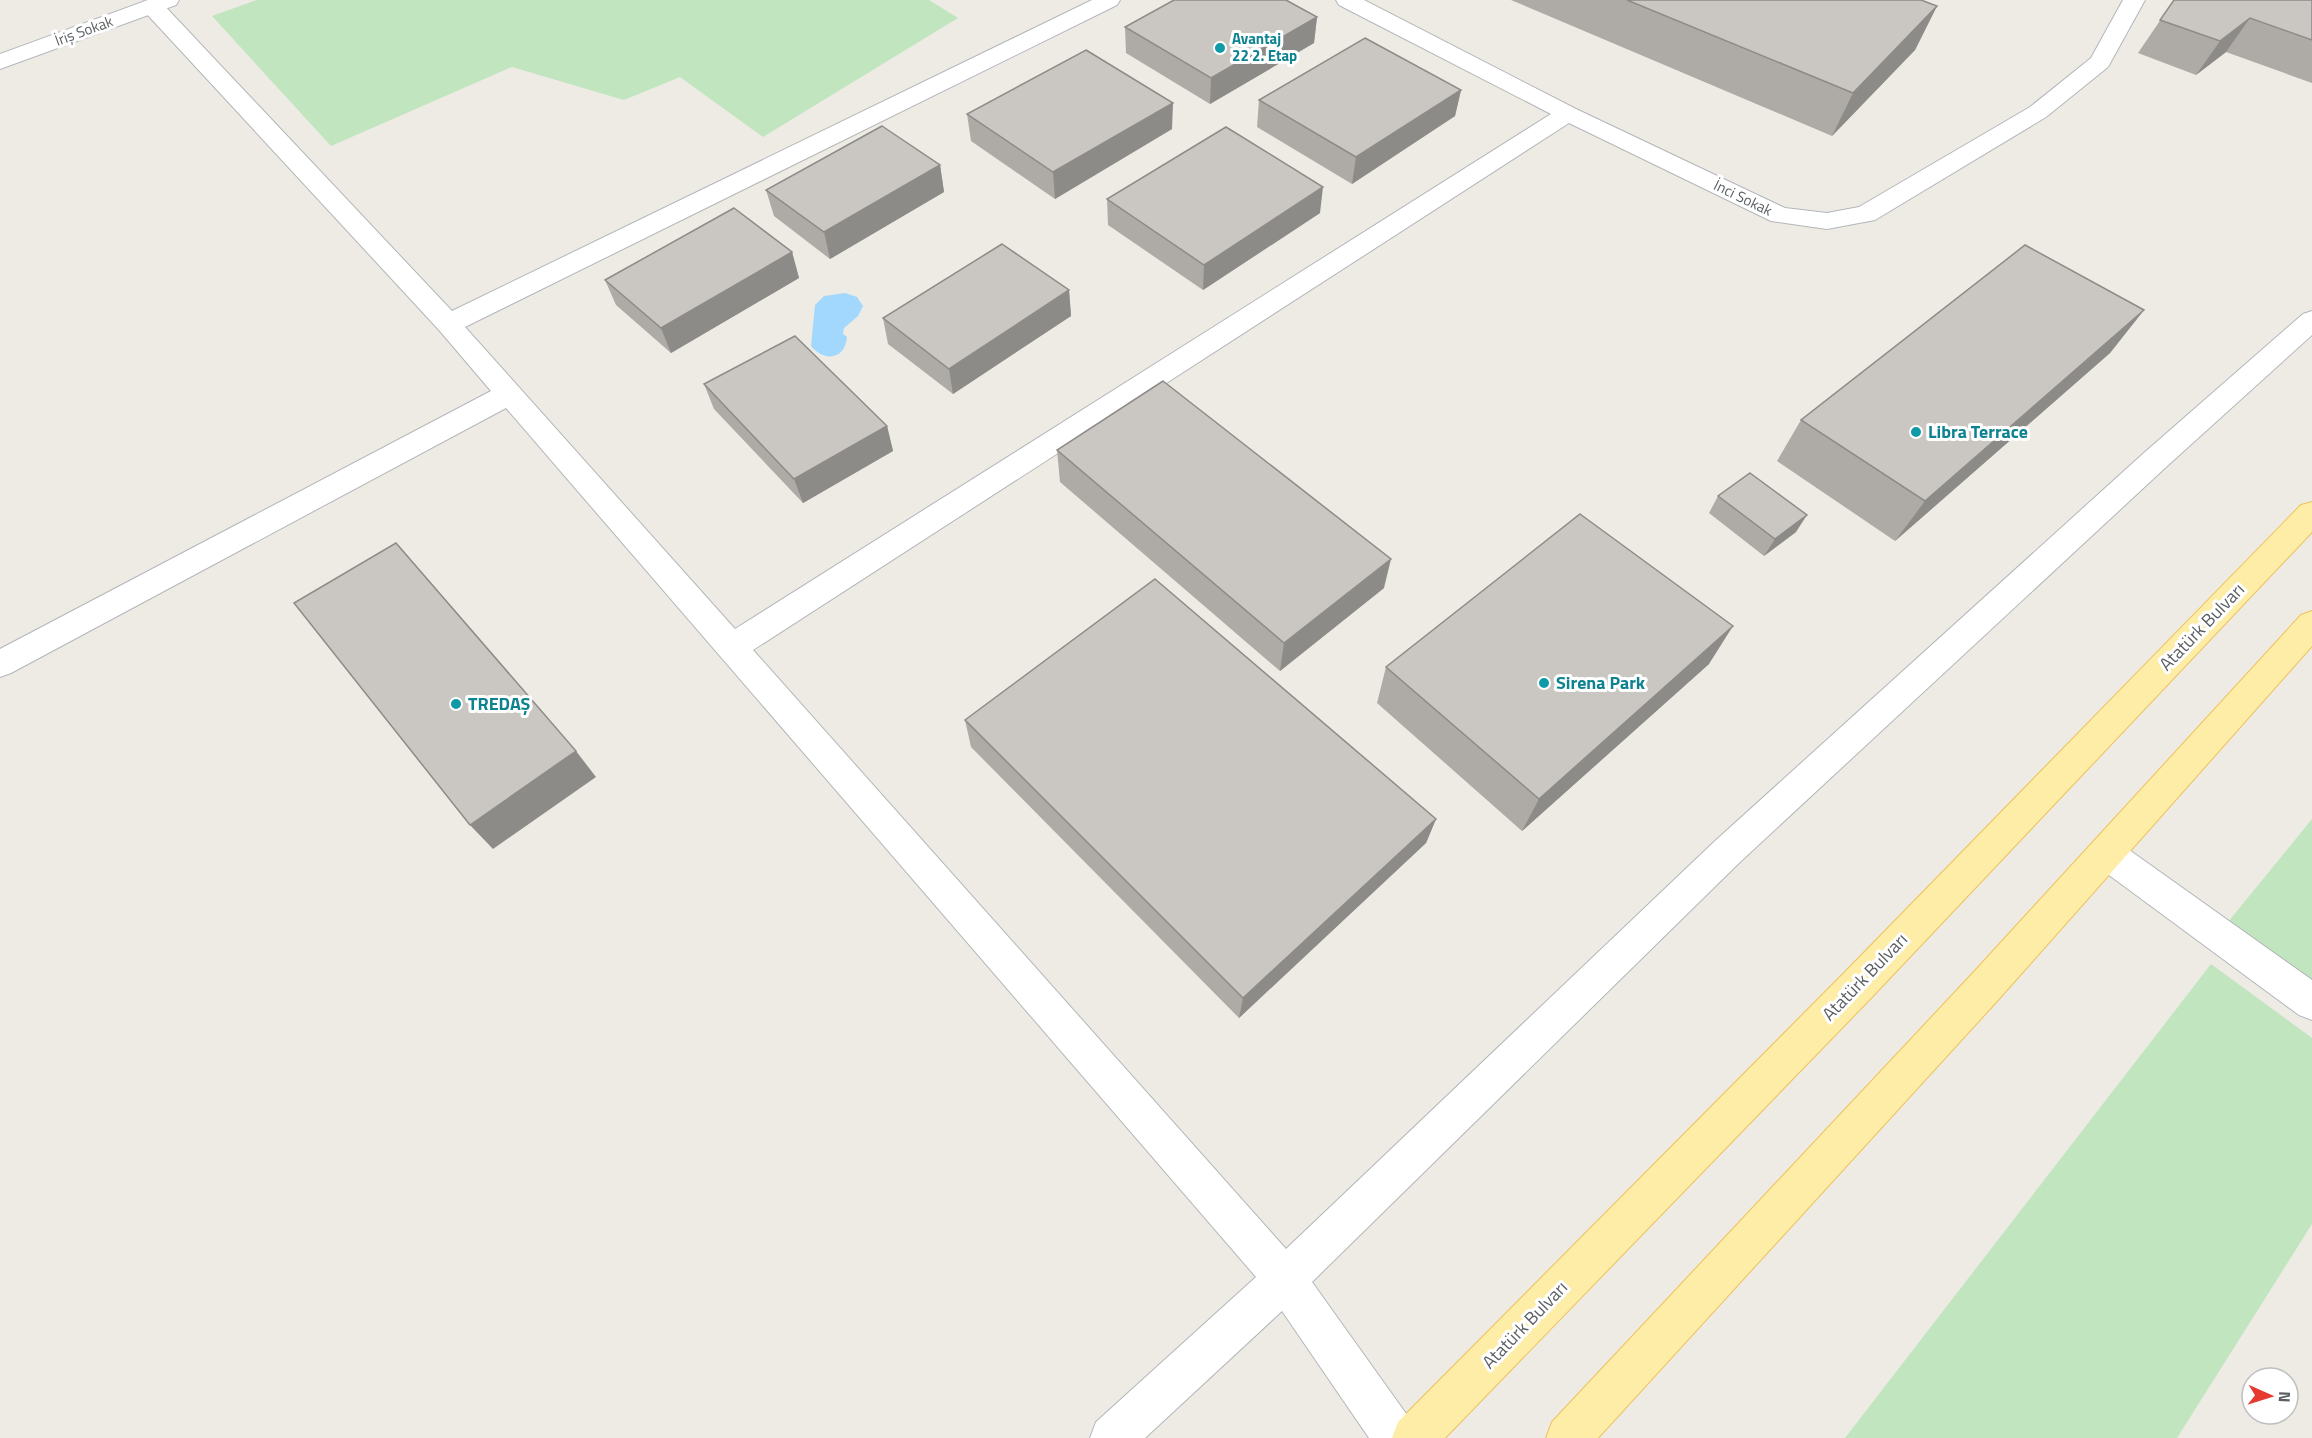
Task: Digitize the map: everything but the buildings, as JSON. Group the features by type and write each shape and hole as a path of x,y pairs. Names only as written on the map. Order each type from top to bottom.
{"main road":[{"name":"Atatürk Bulvarı","path":"1414,1438 1858,985 2312,513"},
{"path":"1568,1438 2106,853 2312,624"}],"street":[{"path":"448,324 1109,0"},
{"name":"İnci Sokak","path":"1347,0 1568,114 1780,215 1827,221 1866,214 2038,112 2100,62 2134,0"},
{"path":"160,3 448,324 1285,1280 1396,1438"},
{"name":"İriş Sokak","path":"0,62 160,3"},
{"path":"731,648 1568,114"},
{"path":"1112,1438 1285,1280 1727,852 2155,460 2312,320"},
{"path":"0,664 509,394"},
{"path":"2106,853 2312,1002"}],"green space":[{"path":"257,0 929,0 958,18 763,137 680,77 624,100 512,67 331,146 212,16"},
{"path":"2312,819 2312,982 2228,922"},
{"path":"2211,964 2312,1038 2312,1224 2177,1438 1845,1438"}],"water":[{"path":"845,293 857,297 863,306 858,316 844,328 843,334 847,337 842,350 833,356 822,355 811,346 815,305 824,296"}],"place":[{"name":"Avantaj 22 2. Etap","path":"1220,48"},
{"name":"Libra Terrace","path":"1916,432"},
{"name":"Sirena Park","path":"1544,683"},
{"name":"TREDAŞ","path":"456,704"}]}
